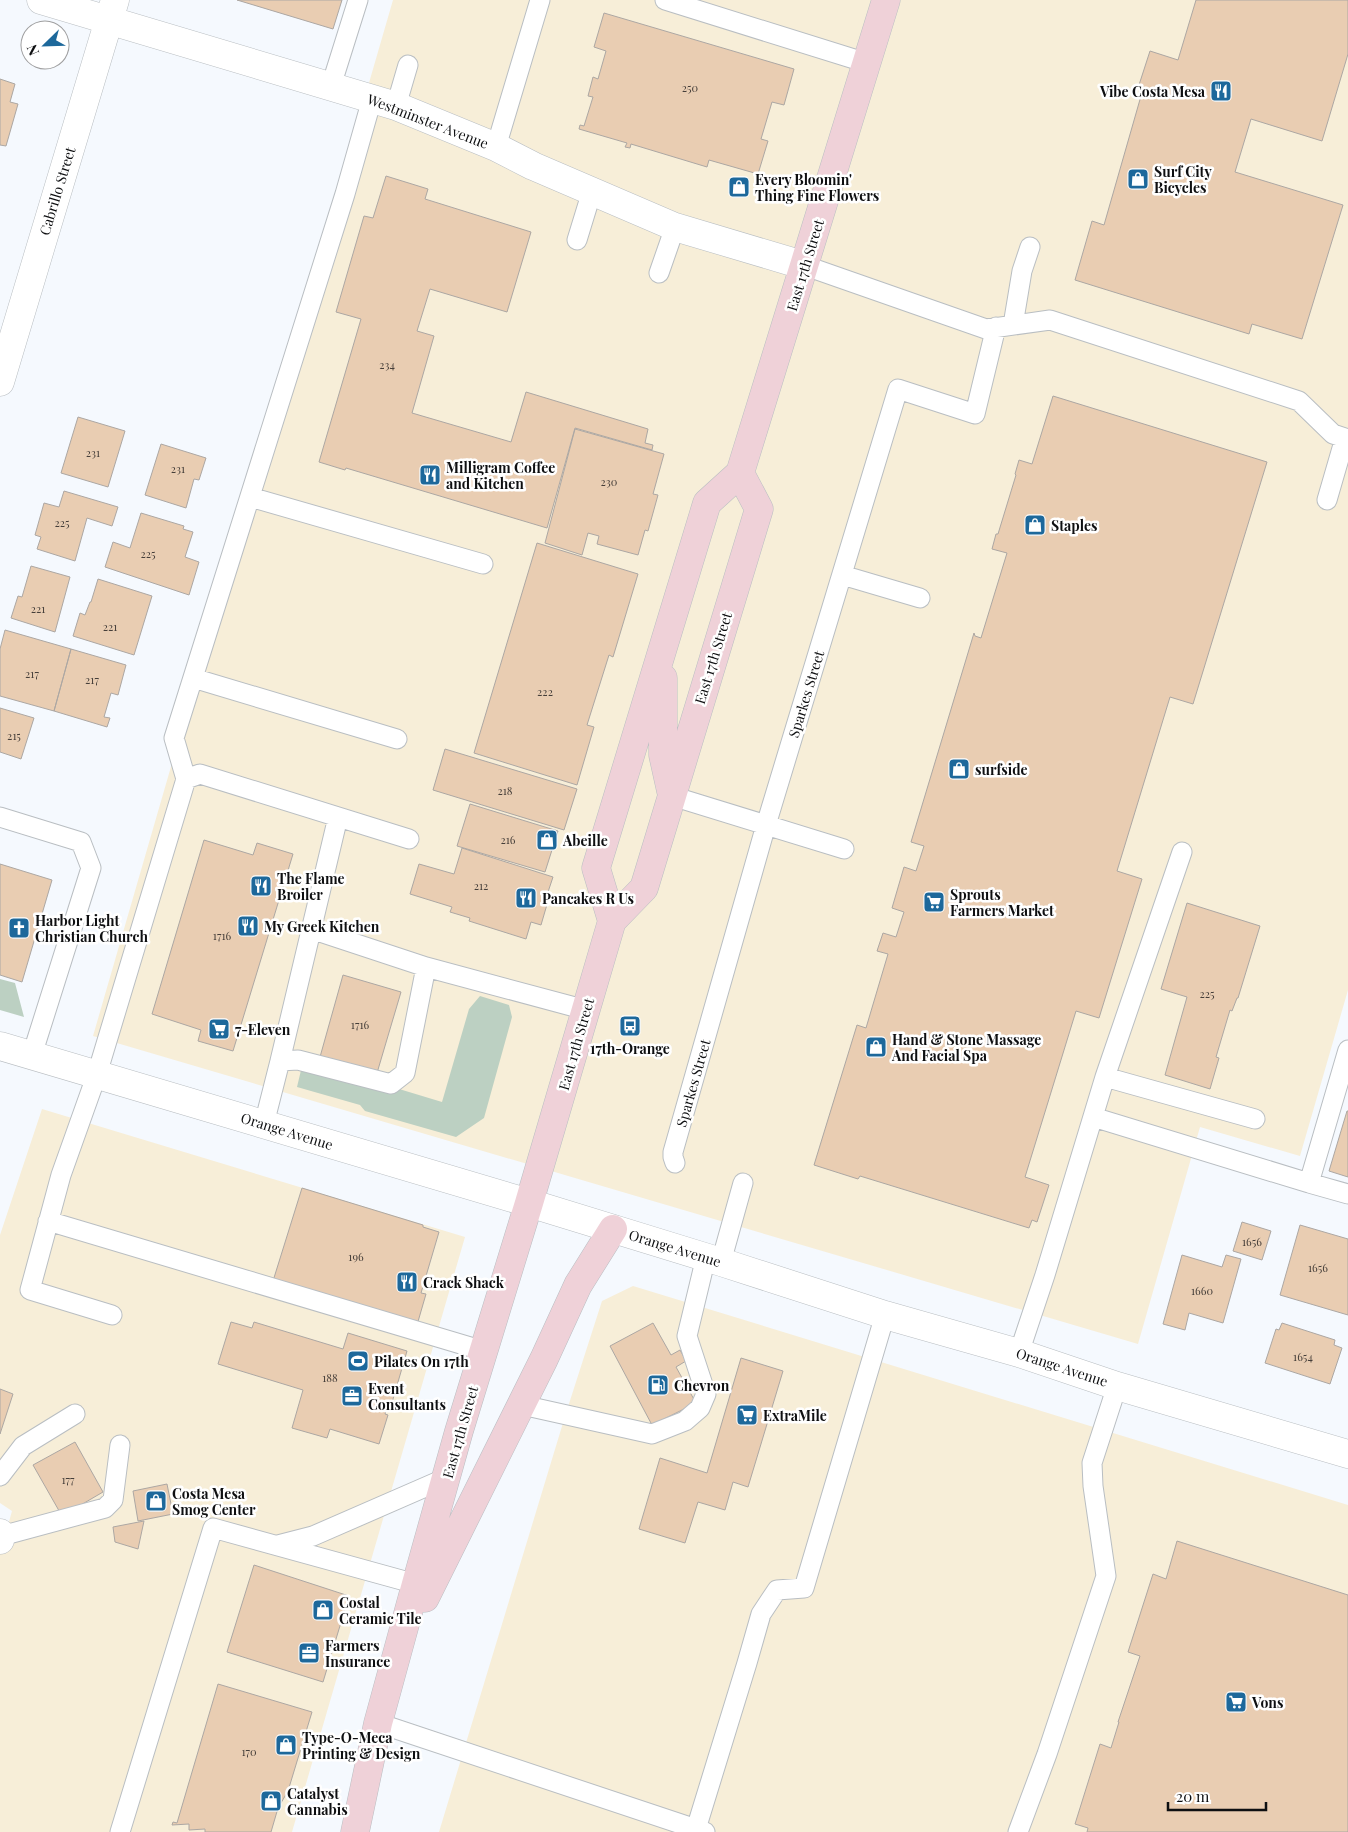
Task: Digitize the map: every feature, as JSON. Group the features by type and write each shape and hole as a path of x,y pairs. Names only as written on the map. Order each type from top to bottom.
{"main road":[{"name":"East 17th Street","path":"355,1832 378,1723 416,1584 612,921 644,888 759,509 740,473 806,266 886,0"},
{"path":"612,921 596,868 707,503 740,473"},
{"path":"663,651 664,755 672,796"},
{"path":"396,1656 522,1405 578,1286 613,1229"}],"street":[{"name":"Westminster Avenue","path":"40,0 111,11 331,86 384,102 496,147 675,227 806,266"},
{"name":"Cabrillo Street","path":"0,382 111,11"},
{"name":"Orange Avenue","path":"0,1046 529,1203 885,1315 1019,1353 1117,1386 1348,1454"}],"lane":[{"path":"331,86 358,0"},
{"path":"496,147 540,0"},
{"path":"666,0 867,63"},
{"path":"112,1315 30,1290 61,1175 97,1074 186,779 174,738 345,194 384,102 408,65"},
{"path":"577,240 592,191"},
{"path":"659,273 675,227"},
{"path":"1004,326 1030,247"},
{"path":"806,266 986,329 1050,320 1299,401 1334,434 1346,438 1327,500"},
{"name":"Sparkes Street","path":"675,1162 672,1157 673,1152 766,825 898,389 975,414 1004,326"},
{"path":"250,497 483,564"},
{"path":"842,576 920,598"},
{"path":"193,678 397,739"},
{"path":"186,779 200,774 409,838"},
{"path":"672,796 844,849"},
{"path":"0,817 81,842 92,868 32,1055"},
{"path":"264,1124 338,817"},
{"path":"1019,1353 1045,1275 1105,1077 1182,852"},
{"path":"311,929 426,967 586,1010"},
{"path":"280,1060 298,1060 391,1084 406,1073 426,967"},
{"path":"1309,1183 1348,1050"},
{"path":"1105,1077 1255,1119"},
{"path":"1093,1117 1348,1194"},
{"path":"522,1405 652,1434 685,1421 700,1408 706,1394 687,1336 743,1183"},
{"path":"48,1221 484,1351"},
{"path":"378,1723 700,1831 760,1614 777,1590 804,1588 885,1315"},
{"path":"1018,1832 1048,1754 1106,1576 1092,1463 1117,1386"},
{"path":"0,1476 23,1446 75,1414"},
{"path":"0,1536 105,1508 112,1500 120,1445"},
{"path":"276,1545 313,1536 446,1478"},
{"path":"120,1832 213,1528 416,1584"}],"shaded area":[{"path":"393,0 1348,0 1348,990 1300,1156 1200,1127 1138,1344 93,1036"},
{"path":"42,1109 465,1237 292,1832 0,1832 0,1554 12,1511 0,1503 0,1235"},
{"path":"633,1286 1348,1505 1348,1832 439,1832 566,1413 602,1301"}],"green space":[{"path":"0,979 15,983 24,1017 0,1010"},
{"path":"480,996 509,1005 512,1017 484,1118 456,1137 365,1111 360,1105 297,1087 302,1066 310,1062 442,1102 469,1009"}],"building":[{"path":"237,0 342,0 333,29"},
{"path":"1196,0 1348,0 1348,54 1322,141 1251,119 1235,172 1343,205 1302,339 1252,324 1249,334 1075,280 1092,221 1104,225 1143,89 1138,88 1150,51 1178,60"},
{"path":"604,13 794,69 784,105 772,102 761,139 768,141 758,174 709,160 707,167 631,144 630,148 625,147 627,143 579,129 580,125 584,126 593,97 588,96 593,77 598,79 606,51 594,47"},
{"path":"0,79 15,84 10,102 18,104 6,146 0,145"},
{"path":"386,176 428,189 425,199 531,232 507,312 430,289 417,331 434,336 412,413 511,442 526,392 648,429 645,443 653,445 652,450 575,428 547,528 346,468 345,470 319,462 361,319 336,312 364,216 373,218"},
{"path":"1053,396 1267,462 1193,704 1170,697 1117,871 1142,879 1099,1018 1076,1011 1025,1177 1049,1185 1037,1222 1032,1220 1029,1228 860,1176 858,1179 814,1165 857,1025 866,1028 888,954 877,951 883,933 896,937 904,912 892,908 904,867 916,871 924,846 911,842 974,633 975,636 981,638 1007,553 992,549 996,534 998,534 1019,460 1032,464"},
{"path":"78,417 125,431 108,487 61,473"},
{"path":"575,429 664,454 653,494 658,495 648,531 645,530 638,555 597,544 599,536 588,533 582,555 545,543"},
{"path":"161,444 206,458 199,480 194,479 186,508 145,495"},
{"path":"64,491 118,507 112,526 87,518 75,561 37,549 41,537 35,535 44,503 59,507"},
{"path":"141,513 184,526 183,529 193,532 185,557 199,562 189,595 105,567 113,542 130,548"},
{"path":"537,543 638,574 613,657 609,655 587,725 594,727 577,785 474,753"},
{"path":"31,566 70,577 55,632 11,618 18,596 22,597"},
{"path":"98,579 152,596 134,655 73,636 80,613 85,615 91,602"},
{"path":"5,630 71,649 54,711 0,696 0,649"},
{"path":"71,649 126,665 118,695 111,693 104,717 110,718 107,727 54,711"},
{"path":"0,708 34,718 21,759 0,752"},
{"path":"445,749 577,789 564,830 433,790"},
{"path":"470,804 558,831 545,872 457,846"},
{"path":"204,840 253,855 257,843 293,854 233,1051 198,1041 201,1030 152,1014"},
{"path":"462,848 553,877 545,901 548,901 541,925 531,922 526,939 469,921 470,918 450,912 452,907 410,894 419,864 454,874"},
{"name":"Harbor Light Christian Church","path":"0,864 52,880 22,982 0,975"},
{"path":"1187,903 1260,926 1238,998 1232,1011 1230,1010 1216,1057 1219,1058 1210,1089 1165,1075 1187,997 1161,989"},
{"path":"343,975 401,992 377,1073 320,1057"},
{"path":"1348,1111 1348,1177 1329,1171"},
{"path":"302,1188 423,1225 423,1227 439,1232 421,1293 426,1294 417,1325 273,1281"},
{"path":"1242,1222 1271,1231 1262,1260 1233,1251"},
{"path":"1300,1225 1348,1239 1348,1315 1280,1295"},
{"path":"1182,1255 1222,1267 1226,1255 1241,1259 1223,1323 1189,1313 1185,1330 1163,1324"},
{"path":"231,1322 252,1328 254,1322 343,1349 348,1333 407,1351 391,1406 388,1405 385,1414 388,1415 379,1444 330,1429 327,1438 292,1428 303,1390 218,1364"},
{"name":"Chevron","path":"653,1323 671,1355 680,1350 686,1361 676,1367 696,1403 652,1425 610,1346"},
{"path":"1282,1323 1335,1340 1334,1345 1342,1348 1330,1384 1265,1363 1276,1329 1279,1330"},
{"name":"ExtraMile","path":"741,1358 783,1371 748,1487 733,1482 725,1510 698,1502 685,1543 639,1529 660,1458 707,1473"},
{"path":"0,1389 13,1394 0,1434"},
{"path":"75,1442 103,1492 62,1516 33,1465"},
{"path":"167,1484 173,1514 138,1521 133,1491"},
{"path":"144,1521 138,1549 115,1542 113,1527"},
{"name":"Vons","path":"1177,1541 1348,1595 1348,1832 1087,1832 1088,1828 1075,1824 1100,1744 1111,1748 1140,1656 1128,1652 1153,1574 1166,1579"},
{"path":"254,1565 349,1596 323,1682 227,1652"},
{"path":"218,1684 312,1712 288,1791 278,1808 271,1832 205,1832 205,1829 189,1830 189,1824 172,1825 173,1822 177,1823"}],"place":[{"name":"Vibe Costa Mesa","path":"1221,91"},
{"name":"Surf City Bicycles","path":"1138,179"},
{"name":"Every Bloomin' Thing Fine Flowers","path":"739,187"},
{"name":"Milligram Coffee and Kitchen","path":"430,475"},
{"name":"Staples","path":"1035,525"},
{"name":"surfside","path":"959,769"},
{"name":"Abeille","path":"547,840"},
{"name":"The Flame Broiler","path":"261,886"},
{"name":"Pancakes R Us","path":"526,898"},
{"name":"Sprouts Farmers Market","path":"934,902"},
{"name":"My Greek Kitchen","path":"248,926"},
{"name":"Harbor Light Christian Church","path":"19,928"},
{"name":"17th-Orange","path":"630,1026"},
{"name":"7-Eleven","path":"219,1029"},
{"name":"Hand & Stone Massage And Facial Spa","path":"876,1047"},
{"name":"Crack Shack","path":"407,1282"},
{"name":"Pilates On 17th","path":"358,1361"},
{"name":"Chevron","path":"658,1385"},
{"name":"Event Consultants","path":"352,1396"},
{"name":"ExtraMile","path":"747,1415"},
{"name":"Costa Mesa Smog Center","path":"156,1501"},
{"name":"Costal Ceramic Tile","path":"323,1610"},
{"name":"Farmers Insurance","path":"309,1653"},
{"name":"Vons","path":"1236,1702"},
{"name":"Type-O-Meca Printing & Design","path":"286,1745"},
{"name":"Catalyst Cannabis","path":"271,1801"}]}
